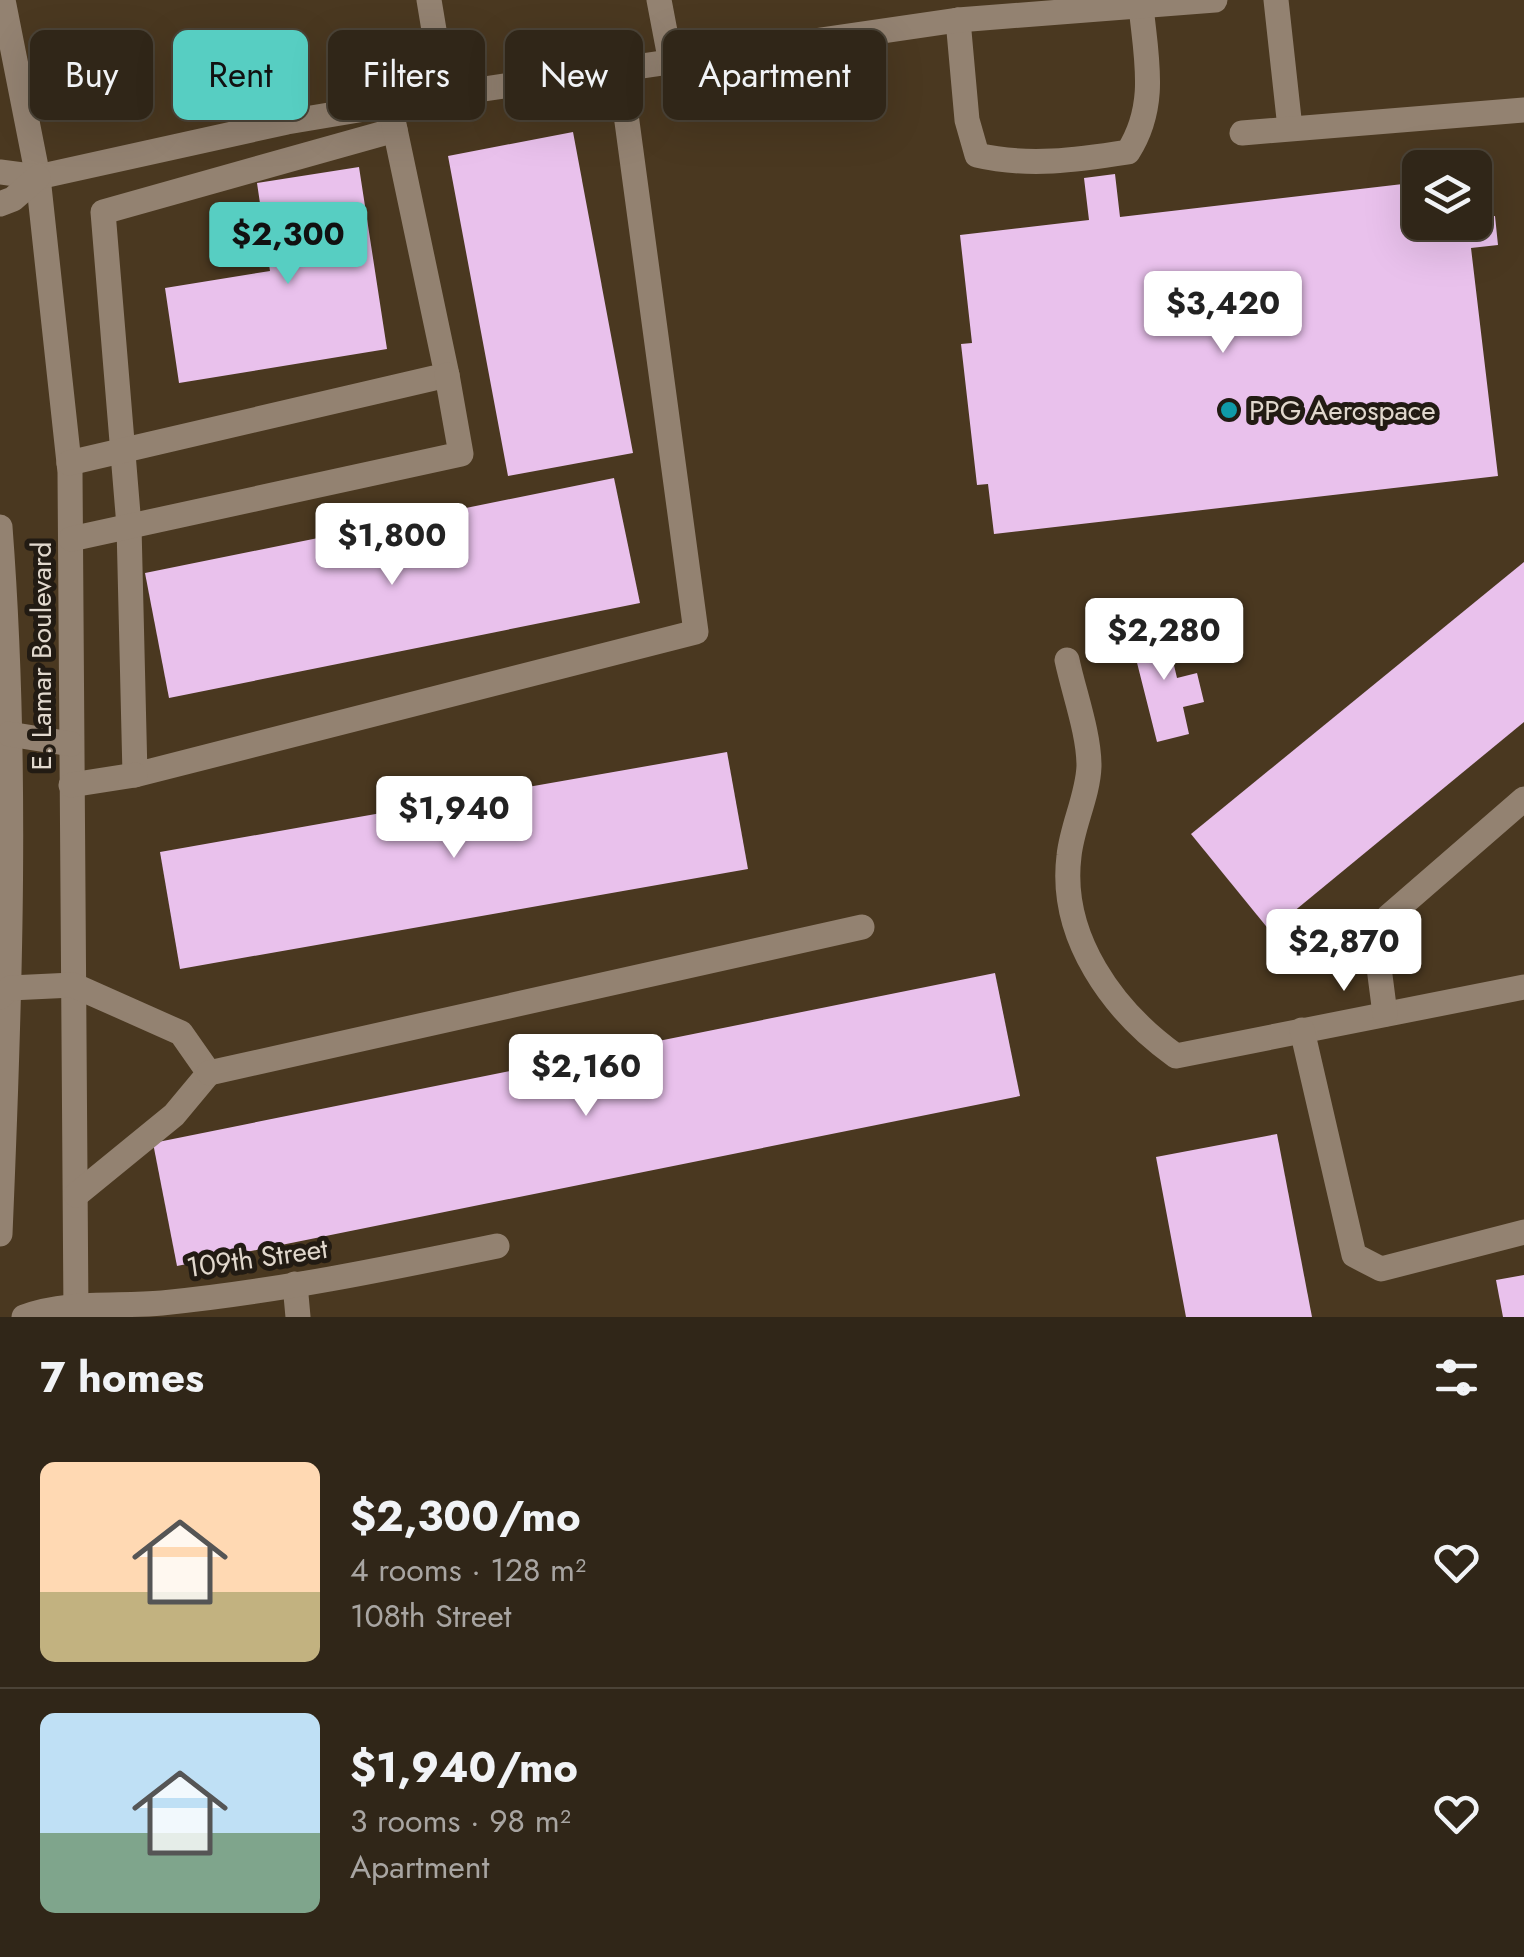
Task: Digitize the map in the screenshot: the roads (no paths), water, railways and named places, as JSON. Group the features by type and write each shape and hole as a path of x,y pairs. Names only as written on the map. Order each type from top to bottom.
{"street":[{"name":"E. Lamar Boulevard","path":"3,0 38,176 69,463 77,1311"},
{"path":"429,0 434,30"},
{"path":"659,0 665,30"},
{"path":"886,31 1035,7 1141,6 1215,0"},
{"path":"1276,0 1290,128"},
{"path":"958,20 968,120 978,155 1010,163 1080,159 1128,152 1144,128 1150,98 1141,6"},
{"path":"1242,134 1524,110"},
{"path":"0,172 38,176 287,122 340,120"},
{"path":"135,776 129,526 103,212 386,120"},
{"path":"71,538 461,454 392,120"},
{"path":"71,785 135,776 696,632 627,120"},
{"path":"0,204 13,199 38,176"},
{"path":"69,463 447,375"},
{"path":"0,527 9,734 0,1234"},
{"path":"1067,660 1089,766 1068,858 1072,921 1096,968 1136,1028 1176,1056 1524,987"},
{"path":"9,734 71,744"},
{"path":"1384,1014 1377,952 1388,917 1524,799"},
{"path":"76,1195 174,1115 209,1073 862,927"},
{"path":"5,992 74,985 181,1033 209,1073"},
{"path":"1302,1030 1354,1255 1381,1268 1524,1232"},
{"name":"109th Street","path":"24,1317 192,1307 496,1246"},
{"path":"295,1284 298,1317"}],"place":[{"name":"PPG Aerospace","path":"1229,410"}]}
